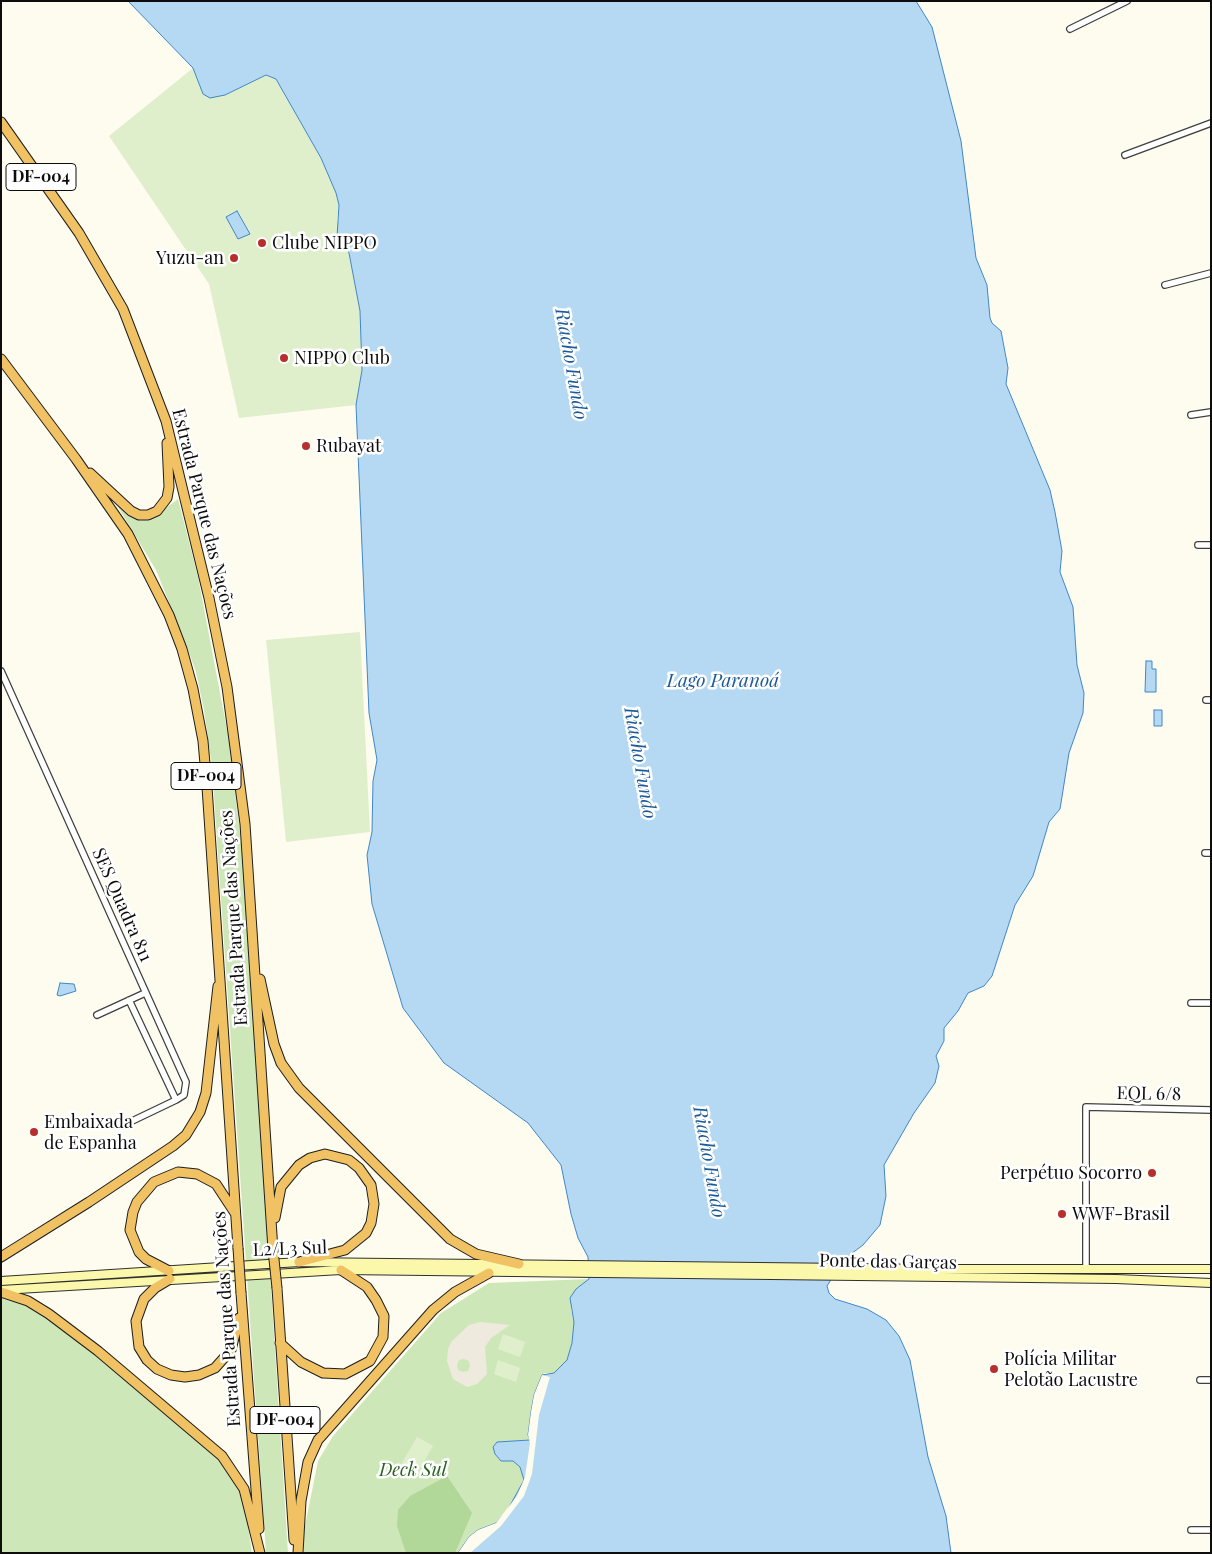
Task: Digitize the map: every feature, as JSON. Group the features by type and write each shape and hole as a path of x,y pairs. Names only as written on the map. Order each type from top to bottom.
{"highway":[{"name":"Estrada Parque das Nações","path":"1,122 79,233 106,278 131,328 166,421 209,598 227,687 245,824 272,1247 277,1288 296,1553"},
{"name":"Estrada Parque das Nações","path":"1,359 76,459 128,534 156,585 182,649 203,741 241,1303 261,1553"},
{"path":"76,459 131,511 139,515 148,515 157,511 167,498 169,487 166,421"},
{"path":"254,946 274,1044 281,1063 294,1081 450,1240 476,1254 519,1264"},
{"path":"1,1256 97,1197 173,1146 186,1135 200,1112 206,1093 215,999 220,971"},
{"path":"272,1247 277,1199 281,1186 287,1176 298,1165 310,1158 325,1154 349,1160 359,1168 371,1185 374,1204 371,1223 366,1233 349,1247 337,1253 299,1262"},
{"path":"236,1214 216,1184 198,1174 178,1172 154,1182 137,1202 130,1221 130,1230 139,1252 169,1275 144,1299 137,1315 136,1331 139,1347 147,1360 157,1369 171,1375 185,1377 199,1375 221,1363 234,1341 241,1303"},
{"path":"280,1342 301,1362 323,1373 345,1374 370,1361 383,1338 384,1316 367,1288 341,1270"},
{"path":"296,1553 301,1501 308,1462 318,1440 434,1310 455,1292 489,1273"},
{"path":"1,1291 28,1301 49,1314 98,1351 222,1456 244,1489 261,1553"}],"main road":[{"name":"L2/L3 Sul","path":"1,1291 299,1262 581,1264"},
{"name":"Ponte das Garças","path":"581,1264 866,1268 1211,1269"},
{"name":"L2/L3 Sul","path":"1,1280 341,1270 565,1273"},
{"name":"Ponte das Garças","path":"565,1273 1116,1279 1211,1284"}],"street":[{"path":"1070,30 1127,1"},
{"path":"1125,155 1211,123"},
{"path":"1165,285 1211,273"},
{"path":"1191,415 1211,412"},
{"path":"1198,545 1211,545"},
{"name":"SES Quadra 811","path":"1,671 186,1082 184,1095 176,1100"},
{"path":"97,1015 145,993"},
{"path":"128,1123 176,1100 129,1000"},
{"path":"1191,1003 1211,1003"},
{"name":"EQL 6/8","path":"1086,1268 1086,1107 1211,1110"},
{"path":"1200,1380 1211,1380"},
{"path":"1191,1530 1211,1530"}],"green space":[{"name":"Clube NIPPO","path":"193,68 203,93 225,95 266,75 276,79 321,158 336,193 339,205 337,221 341,241 349,253 360,311 362,370 356,405 239,418 209,284 109,136"},
{"path":"112,497 129,515 152,518 178,499 198,577 228,735 244,865 288,1553 266,1553 212,767 204,710 196,672 156,570"},
{"path":"360,632 370,832 286,842 266,640"},
{"name":"Deck Sul","path":"589,1279 576,1289 571,1309 574,1322 572,1343 567,1360 554,1373 544,1373 534,1395 528,1432 530,1440 497,1442 495,1454 501,1461 513,1461 520,1467 525,1477 517,1496 496,1523 478,1530 469,1537 458,1553 304,1553 304,1531 318,1461 333,1436 441,1313 489,1283"},
{"path":"1,1292 49,1314 222,1456 244,1500 252,1553 1,1553"},
{"path":"503,1334 525,1342 520,1357 498,1349"},
{"path":"498,1360 520,1368 516,1382 494,1374"},
{"path":"417,1437 433,1446 415,1477 399,1468"},
{"path":"447,1476 472,1513 455,1553 406,1553 397,1526 398,1510 410,1496"}],"shaded area":[{"path":"480,1322 510,1325 491,1338 485,1347 487,1374 477,1384 467,1387 453,1379 447,1361 448,1349 452,1341 469,1325","holes":["459,1360 469,1361 468,1371 458,1370"]}],"water":[{"name":"Lago Paranoá","path":"128,1 916,1 932,27 961,141 976,258 987,285 990,318 992,323 1001,331 1008,368 1006,384 1050,490 1062,551 1060,572 1073,607 1077,665 1084,693 1083,713 1069,753 1060,809 1049,822 1033,876 1015,905 992,976 984,986 968,993 958,1011 944,1028 944,1041 936,1056 939,1066 935,1083 914,1113 884,1165 886,1196 880,1225 863,1245 843,1260 827,1286 829,1293 835,1299 867,1309 886,1320 899,1336 910,1360 928,1457 946,1516 951,1553 458,1553 469,1537 478,1530 496,1523 507,1511 524,1480 520,1467 513,1461 501,1461 495,1454 493,1447 497,1442 530,1440 528,1435 534,1395 542,1375 554,1373 567,1360 572,1343 574,1322 570,1298 576,1289 589,1279 588,1257 578,1238 561,1165 528,1123 444,1063 403,1008 372,904 367,855 372,832 373,781 377,760 369,713 356,405 362,370 360,311 349,253 346,246 337,237 339,205 336,193 321,158 276,79 266,75 225,95 210,98 203,94 193,68"},
{"path":"237,211 250,234 238,239 226,217"},
{"path":"1146,661 1152,661 1152,669 1156,669 1156,692 1145,692"},
{"path":"1154,710 1162,710 1162,726 1154,726"},
{"path":"60,983 74,984 76,991 60,996 57,995"}],"pier":[{"path":"542,1375 550,1377 539,1415 532,1474 524,1496 501,1526 470,1553 458,1553 469,1537 478,1530 496,1523 517,1496 525,1477 530,1443 528,1435 531,1412 534,1395"}],"place":[{"name":"Clube NIPPO","path":"262,243"},
{"name":"Yuzu-an","path":"234,258"},
{"name":"NIPPO Club","path":"284,358"},
{"name":"Rubayat","path":"306,446"},
{"name":"Embaixada de Espanha","path":"34,1132"},
{"name":"Perpétuo Socorro","path":"1152,1173"},
{"name":"WWF-Brasil","path":"1062,1214"},
{"name":"Polícia Militar Pelotão Lacustre","path":"994,1369"}],"water label":[{"name":"Riacho Fundo","path":"571,364"},
{"name":"Riacho Fundo","path":"640,763"},
{"name":"Riacho Fundo","path":"709,1162"}]}
